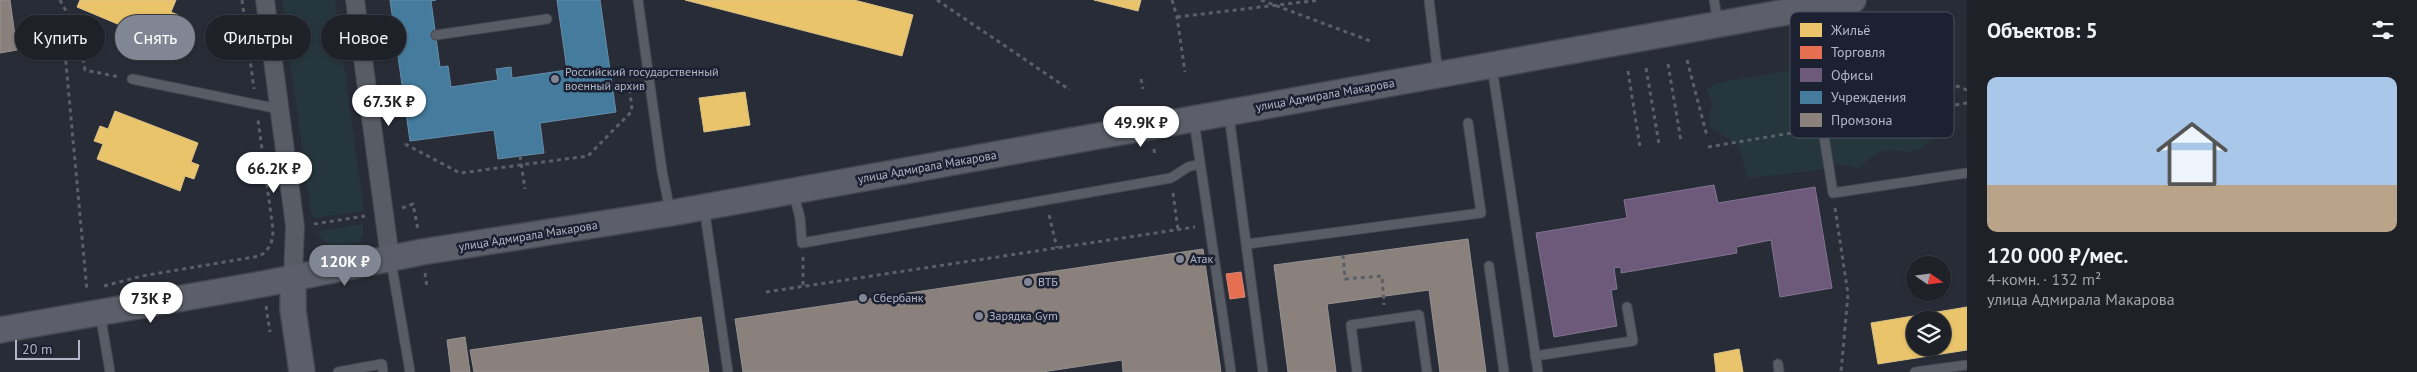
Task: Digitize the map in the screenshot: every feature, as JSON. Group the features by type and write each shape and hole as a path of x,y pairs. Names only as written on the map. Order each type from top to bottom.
{"street":[{"path":"265,0 295,226 293,310 302,372"},
{"path":"355,0 357,15"},
{"name":"улица Адмирала Макарова","path":"0,330 263,284 390,258 704,207 1492,64 1716,12 1803,9 1853,0"},
{"path":"363,60 390,258"}],"lane":[{"path":"638,0 662,171 670,213"},
{"path":"1429,0 1438,74"},
{"path":"436,35 547,19"},
{"path":"1492,64 1538,372"},
{"path":"132,79 279,109"},
{"path":"1229,112 1263,372"},
{"path":"1194,118 1231,372"},
{"path":"1246,244 1481,213 1468,122"},
{"path":"1824,138 1833,193 1967,173"},
{"path":"793,191 800,218 802,243 1171,178 1188,167 1200,164"},
{"path":"704,207 728,372"},
{"path":"390,258 410,372"},
{"path":"1489,266 1504,372"},
{"path":"1536,356 1632,341 1627,307"},
{"path":"100,312 110,372"},
{"path":"1357,372 1351,325 1419,315 1427,372"},
{"path":"338,372 382,364 383,372"},
{"path":"1915,372 1967,365"}],"path":[{"path":"60,0 68,15"},
{"path":"77,292 142,276 260,256 268,250 273,240 273,229 242,0"},
{"path":"937,0 1070,90"},
{"path":"1172,0 1177,17 1184,72"},
{"path":"1261,0 1373,42"},
{"path":"1177,17 1320,0"},
{"path":"66,60 87,291"},
{"path":"83,60 85,70 132,79"},
{"path":"1687,60 1707,136"},
{"path":"1668,64 1681,140"},
{"path":"1646,68 1660,144"},
{"path":"1628,71 1640,147"},
{"path":"1141,79 1143,89"},
{"path":"406,144 460,173 588,156 632,111 629,81"},
{"path":"1954,85 1967,90"},
{"path":"1954,106 1967,104"},
{"path":"1708,147 1790,133"},
{"path":"520,156 525,189"},
{"path":"1171,178 1178,230"},
{"path":"1833,193 1848,294 1841,372"},
{"path":"1045,200 1057,248"},
{"path":"766,292 1209,225"},
{"path":"802,243 804,286"},
{"path":"260,256 271,333"},
{"path":"1343,256 1345,279 1382,276 1383,296"}],"shaded area":[{"path":"282,0 335,0 337,15 321,15 321,60 343,60 364,211 314,218 311,212 290,60 311,60 311,15 284,15"},
{"path":"1790,71 1790,138 1932,138 1924,146 1915,151 1888,150 1880,152 1858,168 1836,165 1814,171 1748,178 1739,147 1709,125 1712,102 1706,89 1717,83"},
{"path":"363,224 363,236 358,242 345,244 329,244 317,231"}],"building: Жильё":[{"path":"80,0 176,0 171,12 178,15 115,15 115,23 105,19 105,15 96,15 77,7"},
{"path":"685,0 854,0 913,15 902,56"},
{"path":"1094,0 1141,0 1138,11"},
{"path":"745,92 750,125 704,132 699,98"},
{"path":"115,111 198,143 191,162 199,165 194,179 185,176 180,191 97,159 103,144 94,141 100,126 108,129"},
{"path":"1967,307 1967,350 1951,353 1951,311 1943,311"},
{"path":"1906,317 1906,356 1929,356 1878,364 1871,323"},
{"path":"1739,349 1743,372 1716,372 1714,354"}],"building: Торговля":[{"path":"1241,272 1245,297 1230,299 1226,274"}],"building: Офисы":[{"path":"1714,185 1718,203 1815,187 1832,288 1780,297 1771,240 1736,247 1737,253 1621,273 1621,267 1614,268 1617,289 1611,290 1617,326 1554,337 1536,233 1627,218 1624,200"}],"building: Учреждения":[{"name":"Российский государственный военный архив","path":"390,0 436,0 431,1 440,67 448,66 451,87 498,80 496,69 511,67 512,78 567,70 557,0 600,0 616,112 540,123 544,153 498,159 494,130 410,141 399,60 406,60 406,15 392,15"}],"building: Промзона":[{"path":"0,0 10,0 15,50 0,53"},
{"path":"1468,239 1486,372 1440,372 1429,290 1327,304 1336,372 1288,372 1274,265"},
{"path":"1203,249 1221,372 1123,372 1122,360 1042,372 743,372 735,319"},
{"path":"701,317 709,372 474,372 470,350"},
{"path":"465,337 470,372 451,372 447,340"}],"place":[{"name":"Российский государственный военный архив","path":"555,79"},
{"name":"Атак","path":"1180,259"},
{"name":"ВТБ","path":"1028,282"},
{"name":"Сбербанк","path":"863,298"},
{"name":"Зарядка Gym","path":"979,316"}]}
